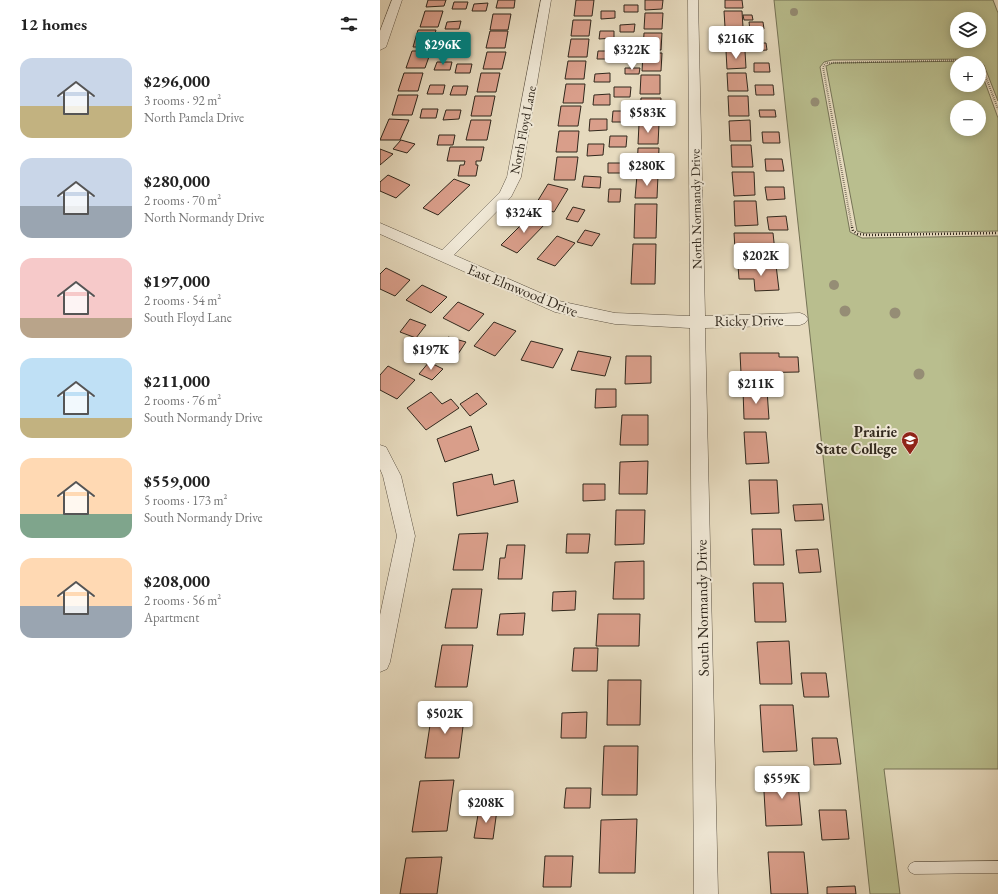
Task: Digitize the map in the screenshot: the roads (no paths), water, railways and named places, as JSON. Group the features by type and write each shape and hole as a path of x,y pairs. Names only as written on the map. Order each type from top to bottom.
{"street":[{"path":"380,48 397,0"},
{"name":"North Floyd Lane","path":"444,257 506,194 514,177 546,0"},
{"name":"North Normandy Drive","path":"693,0 698,321"},
{"name":"East Elmwood Drive","path":"380,228 555,306 582,314 615,320 644,322 698,321"},
{"name":"Ricky Drive","path":"698,321 800,319"},
{"name":"South Normandy Drive","path":"698,321 706,894"},
{"path":"380,452 392,476 406,536 380,662"}],"lane":[{"path":"914,868 998,867"}],"place":[{"name":"Prairie State College","path":"910,455"}]}
